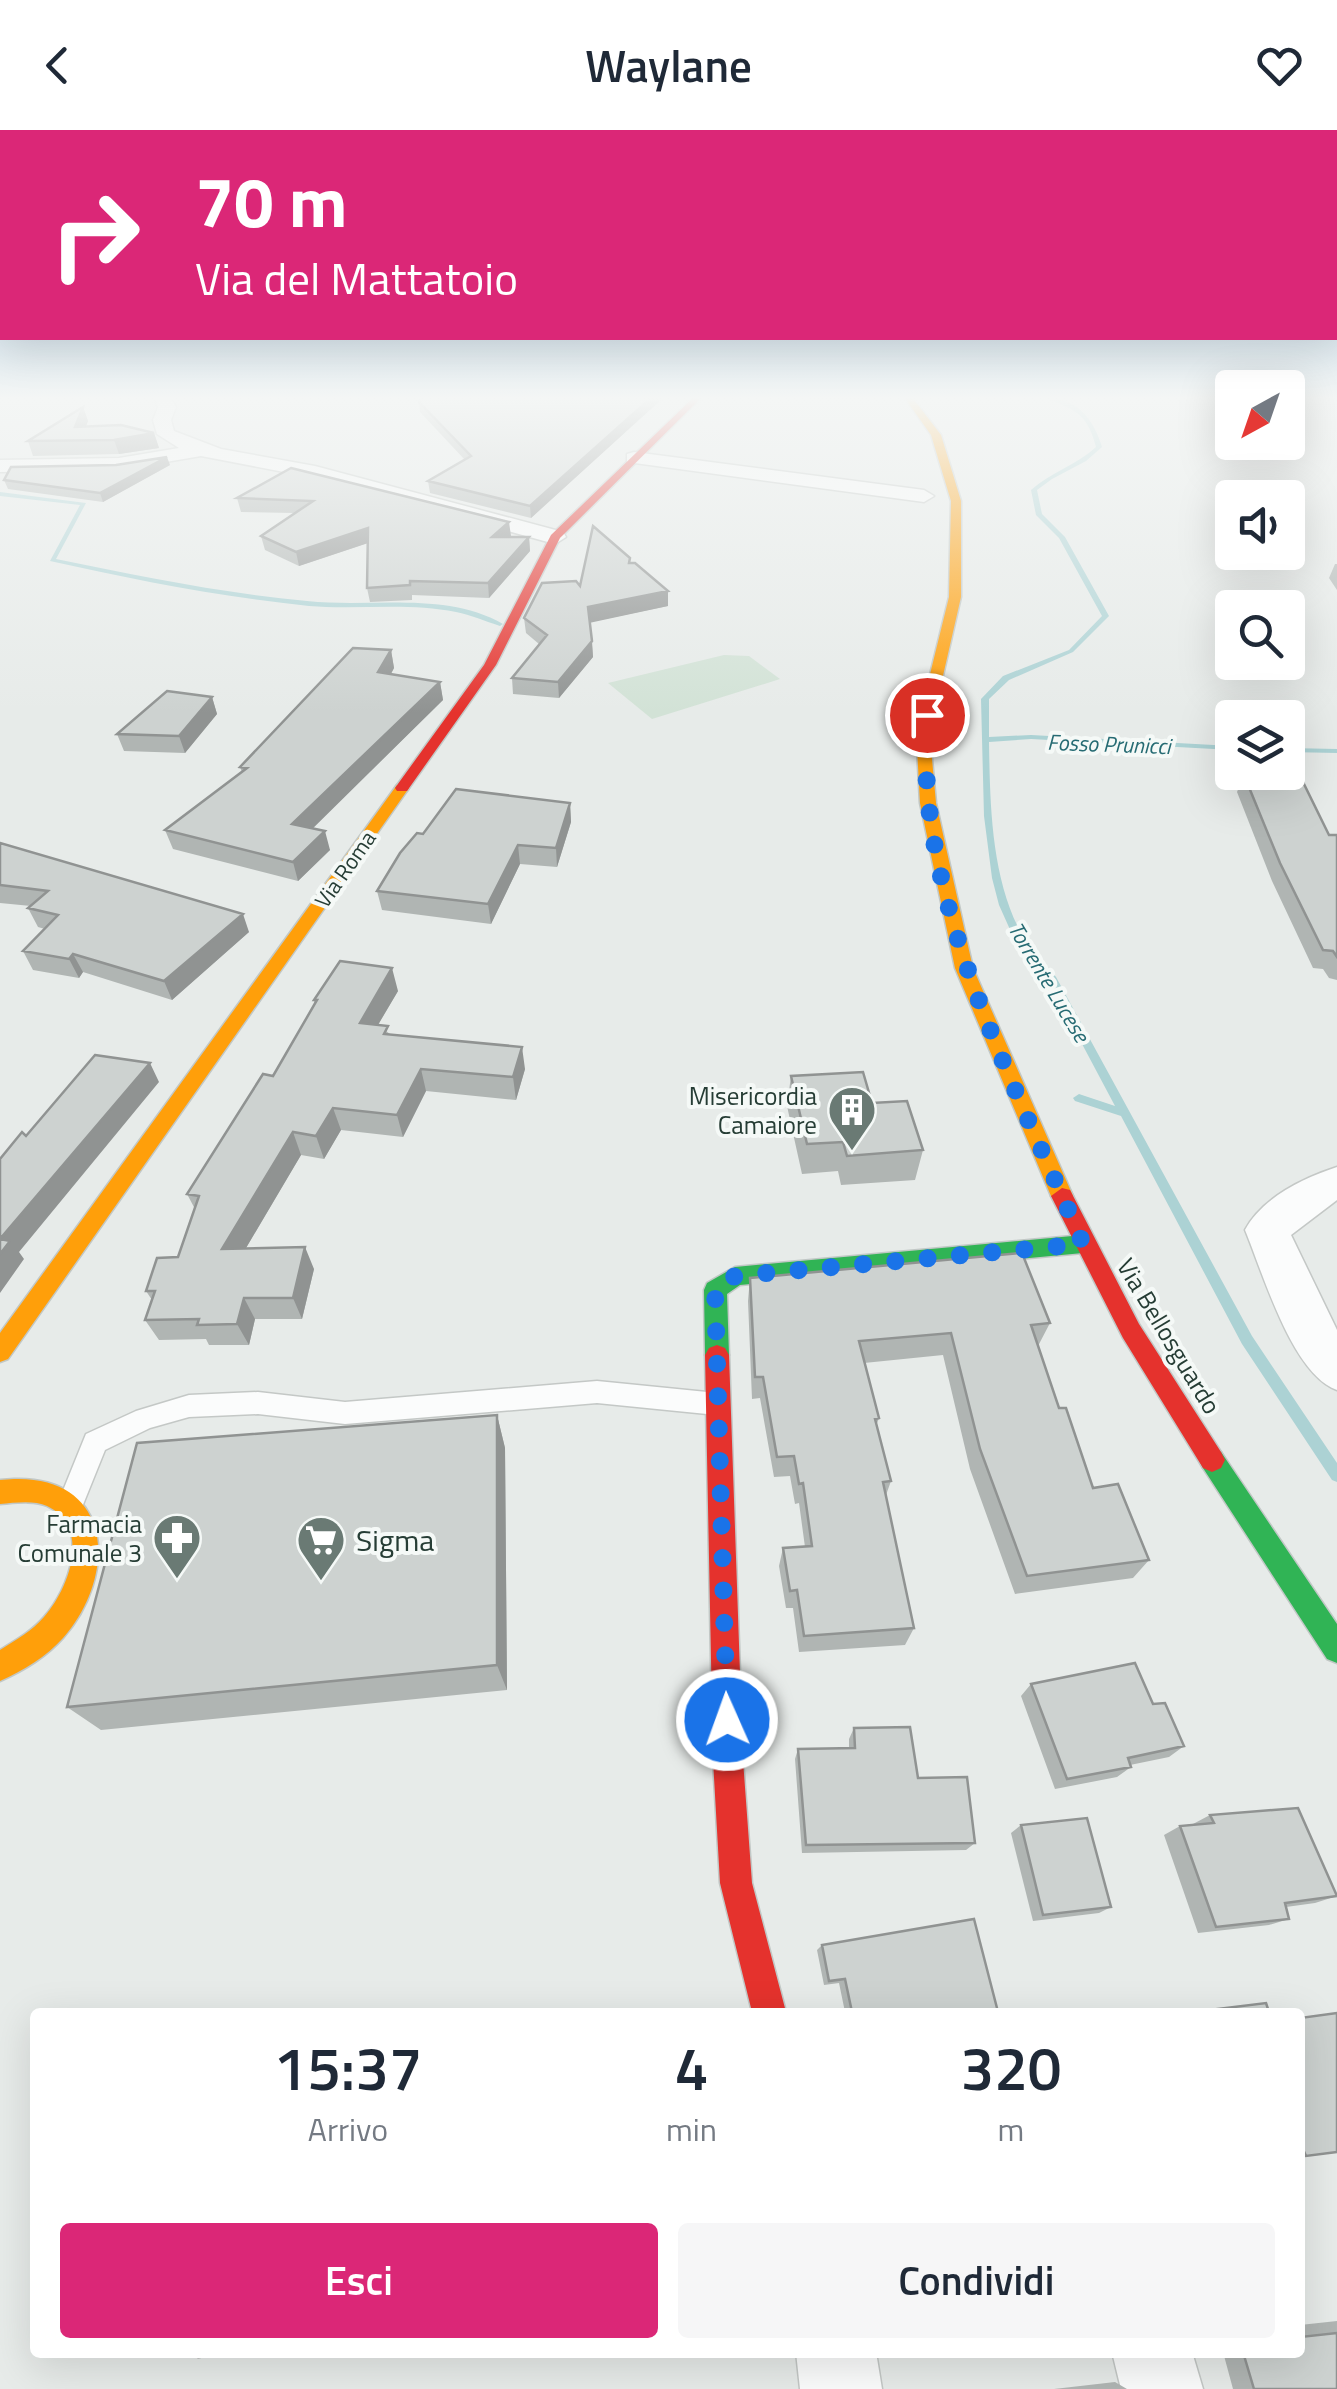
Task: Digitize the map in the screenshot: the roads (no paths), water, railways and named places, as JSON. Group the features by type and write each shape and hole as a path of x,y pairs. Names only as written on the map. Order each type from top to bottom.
{"street":[{"path":"439,502 482,519 555,537"},
{"name":"Via Roma","path":"0,1352 490,665 555,537 590,502"},
{"name":"Via Bellosguardo","path":"956,502 955,597 927,715 928,803 964,968 1083,1244 1170,1397 1337,1649"},
{"path":"1337,1183 1314,1192 1267,1230 1309,1327 1337,1369"},
{"path":"768,2008 736,1883 716,1404 715,1290 735,1276 1083,1244"},
{"path":"0,1492 20,1489 48,1493 70,1506 85,1528 89,1556 80,1588 60,1620 30,1649 0,1666"},
{"path":"837,2358 842,2389"},
{"path":"1154,2358 1162,2389"}],"lane":[{"path":"70,1506 95,1442 145,1419 188,1406 258,1403 346,1413 598,1392 716,1404"}],"waterway":[{"path":"71,502 84,504 52,560 303,603 453,609 500,624"},
{"name":"Torrente Lucese","path":"1036,502 1039,515 1062,537 1106,616 1071,651 1006,678 985,699 988,816 1004,905 1013,928 1051,977 1247,1340 1337,1475"},
{"name":"Fosso Prunicci","path":"986,740 1031,737 1215,747"},
{"name":"Fosso Prunicci","path":"1305,750 1337,751"},
{"path":"1079,1098 1123,1113"}],"place":[{"name":"Misericordia Camaiore","path":"852,1152"},
{"name":"Farmacia Comunale 3","path":"177,1580"},
{"name":"Sigma","path":"321,1582"}]}
